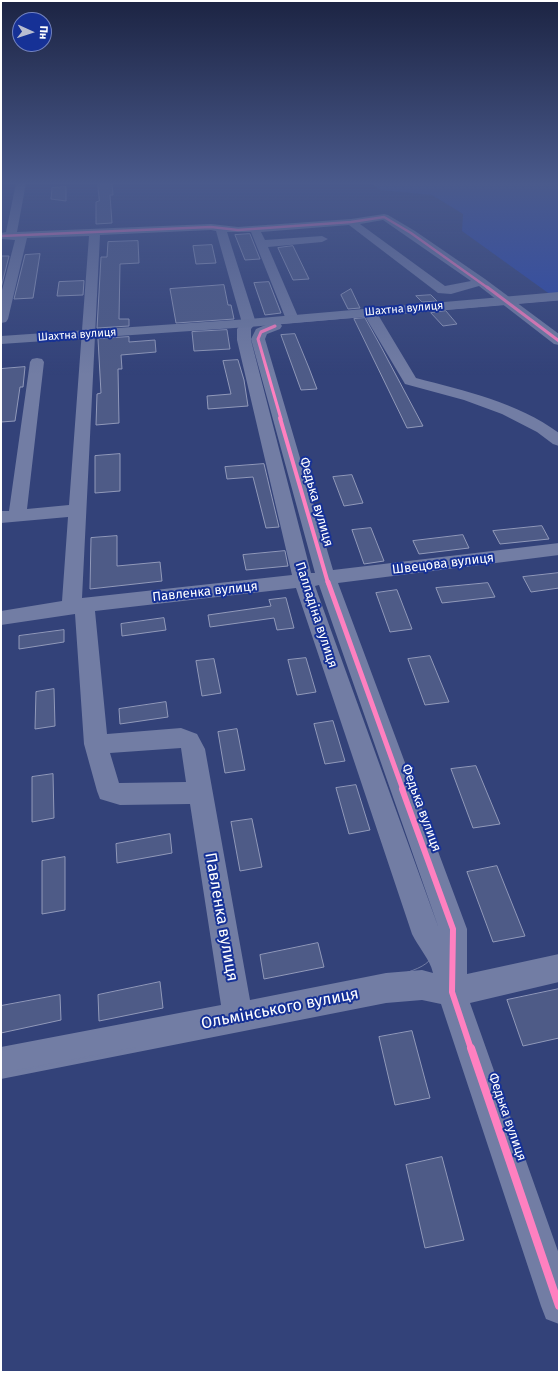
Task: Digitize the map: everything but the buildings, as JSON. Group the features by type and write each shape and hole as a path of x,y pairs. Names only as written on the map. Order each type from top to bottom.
{"main road":[{"name":"Шахтна вулиця","path":"1,340 373,318 559,296"},
{"name":"Шахтна вулиця","path":"270,325 510,303 559,303"}],"street":[{"path":"1,319 19,247"},
{"path":"94,247 87,334 78,510 78,606 96,744 109,791 120,794 199,793"},
{"path":"231,247 270,325"},
{"path":"261,247 270,325"},
{"path":"384,247 442,290 451,290 481,282"},
{"path":"396,256 434,248 510,303 559,341"},
{"path":"373,318 410,381 494,404 548,432 559,441"},
{"name":"Федька вулиця","path":"270,325 258,339 326,578 453,929 452,992 559,1306"},
{"name":"Палладіна вулиця","path":"270,325 244,329 244,340 303,581 426,934 445,962 452,992"},
{"path":"37,362 9,516 78,510"},
{"name":"Швецова вулиця","path":"326,578 559,549"},
{"name":"Павленка вулиця","path":"1,618 78,606 326,578"},
{"name":"Павленка вулиця","path":"96,744 181,738 189,741 193,750 199,793 238,1018"},
{"name":"Ольмінського вулиця","path":"1,1063 386,988 422,985 452,992 559,968"}],"shaded area":[{"path":"484,247 559,247 559,294 551,295"}],"tram line":[{"path":"130,1049 388,998 431,979 438,972 443,963 446,951 443,916 320,579 253,339 258,329 275,324 559,300"},
{"path":"10,1049 387,979 422,966 429,961 433,954 435,945 431,916 311,580 268,415"},
{"path":"1,1074 135,1048"},
{"path":"1,1050 10,1049"}],"cycle path":[{"path":"430,247 559,341"},
{"path":"275,326 261,332 258,339 326,578 453,929 452,992 559,1306"}]}
